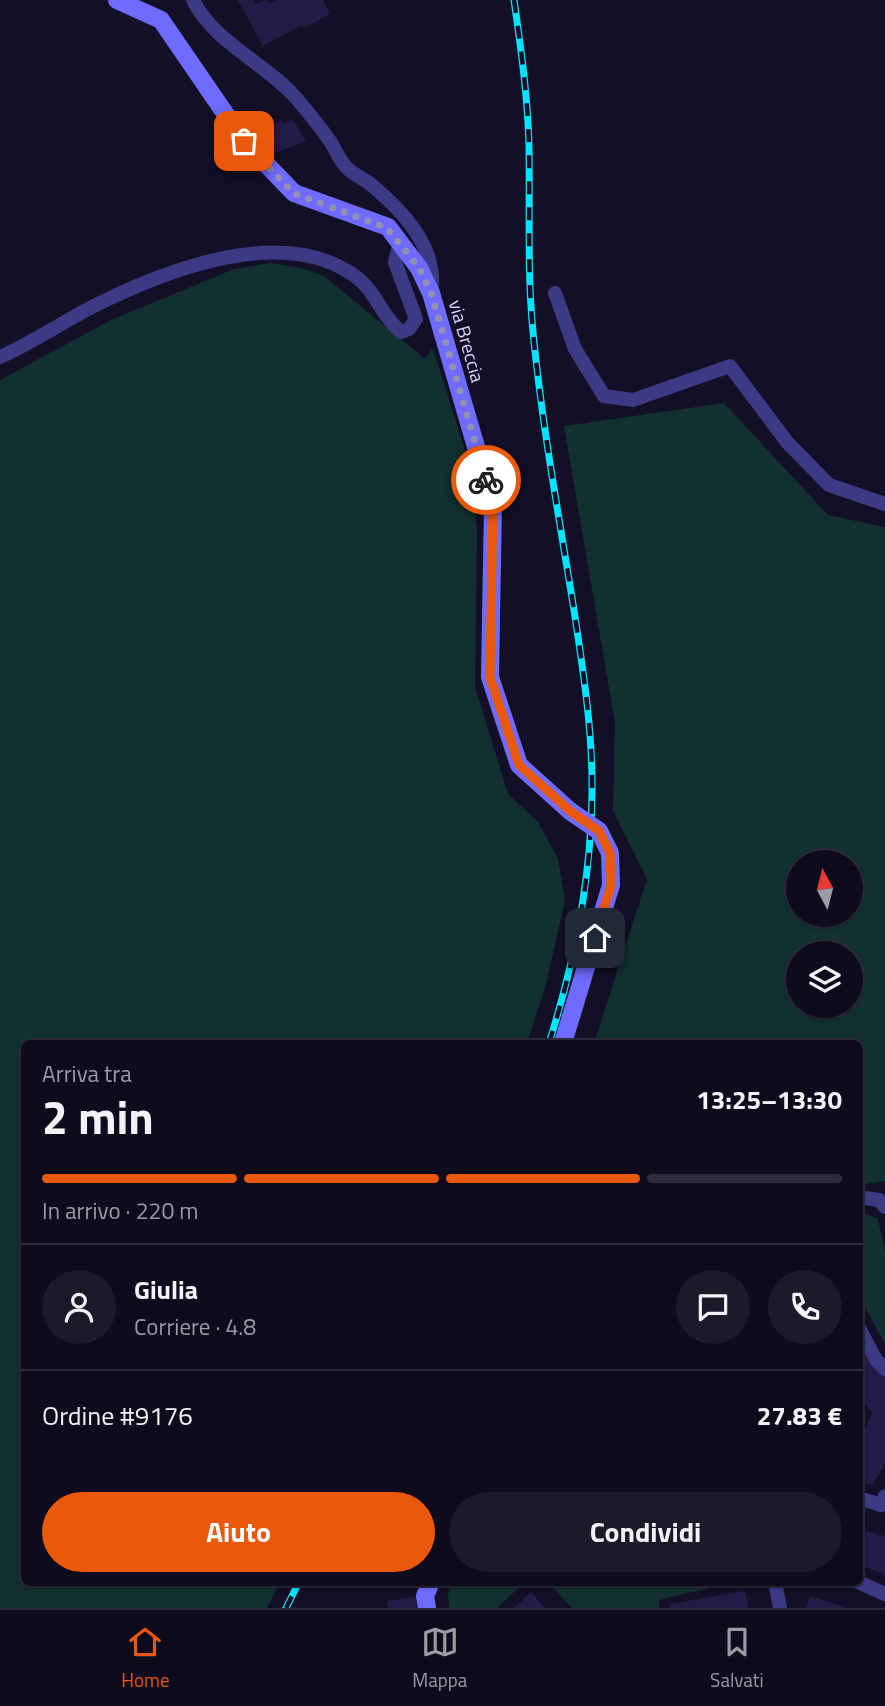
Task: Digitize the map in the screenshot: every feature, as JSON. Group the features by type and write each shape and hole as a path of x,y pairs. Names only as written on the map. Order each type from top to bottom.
{"street":[{"name":"via Breccia","path":"117,0 161,20 244,141 293,193 387,228 419,268 431,293 493,505 490,677 519,765 570,811 599,831 610,853 611,885 564,1040"},
{"path":"193,0 199,11 224,37 295,97 330,141 346,168 401,211 417,232 427,256 434,277 431,293"},
{"path":"0,357 102,301 153,279 233,255 268,252 324,259 350,272 369,287 391,324 401,332 409,329 416,319 395,262 400,243"},
{"path":"555,293 575,349 604,396 634,400 730,366 787,442 829,485 885,504"},
{"path":"863,1198 878,1200 885,1208"},
{"path":"863,1336 876,1360 885,1369"},
{"path":"863,1499 881,1505 885,1496"},
{"path":"863,1584 885,1594"},
{"path":"427,1608 425,1596 429,1586"},
{"path":"776,1586 780,1608"}],"green space":[{"path":"271,263 302,268 324,276 425,359 433,348 473,476 477,534 475,687 508,794 538,822 558,859 565,900 546,985 528,1040 21,1040 21,1586 278,1586 267,1608 0,1608 0,380 111,320 234,269"},
{"path":"724,403 828,515 885,527 885,1181 863,1184 863,1040 595,1040 647,879 613,811 615,723 564,426"},
{"path":"863,1213 878,1219 885,1251 885,1344 863,1303"},
{"path":"451,1586 521,1586 497,1608 449,1608 448,1593"},
{"path":"552,1586 718,1586 659,1600 659,1608 572,1608"}],"building":[{"path":"238,0 254,0 256,4 264,0 270,3 276,0 323,0 330,14 304,28 302,25 263,46"},
{"path":"281,120 283,123 293,120 306,141 273,154 260,133"},
{"path":"863,1355 885,1376 885,1464 873,1484 863,1483 863,1432 873,1412 863,1402"},
{"path":"863,1530 885,1536 885,1575 863,1566"},
{"path":"745,1591 748,1608 670,1608 670,1604"},
{"path":"531,1592 545,1608 514,1608"},
{"path":"810,1596 844,1607 844,1608 806,1608"},
{"path":"416,1597 417,1608 388,1608 387,1601"}],"railway":[{"path":"514,0 528,129 529,263 533,332 546,436 584,678 592,771 591,826 585,889 567,982 550,1040"},
{"path":"286,1608 297,1586"}],"way so far":[{"path":"244,141 293,193 346,210 387,228 419,268 431,292 486,480"}],"route":[{"path":"486,480 493,505 490,677 519,765 570,811 599,831 610,853 611,885 595,938"}]}
